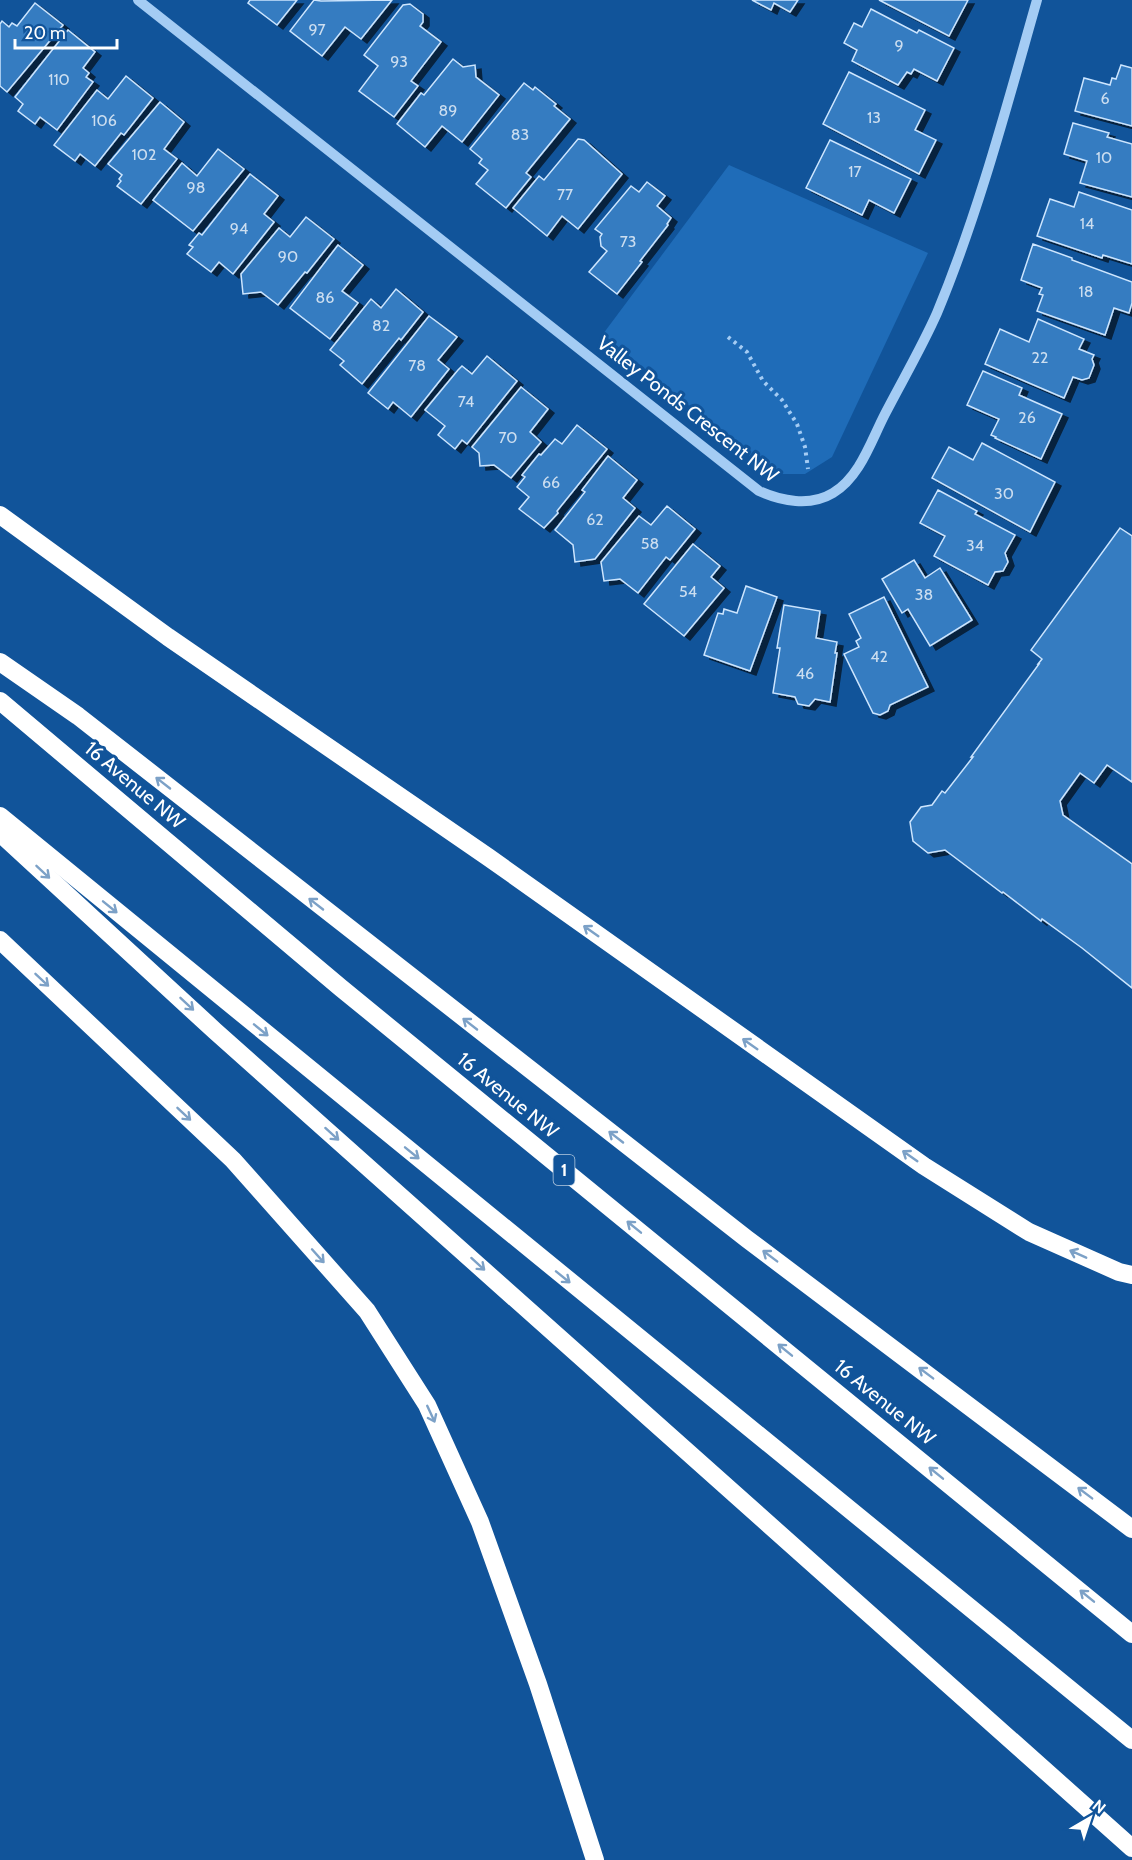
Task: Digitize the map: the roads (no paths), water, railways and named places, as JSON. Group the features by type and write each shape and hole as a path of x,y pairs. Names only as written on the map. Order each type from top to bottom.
{"highway":[{"path":"0,515 168,637 489,857 924,1166 1029,1232 1119,1272 1132,1275"},
{"path":"0,662 78,716 738,1232 1132,1529"},
{"name":"16 Avenue NW","path":"0,701 341,988 1132,1634"},
{"path":"0,816 1132,1740"},
{"path":"0,833 215,1031 1132,1848"},
{"path":"0,940 233,1160 367,1311 428,1405 480,1522 538,1684 595,1860"}],"street":[{"name":"Valley Ponds Crescent NW","path":"138,0 759,490 777,499 804,501 833,493 856,471 936,315 972,220 1037,0"}]}
